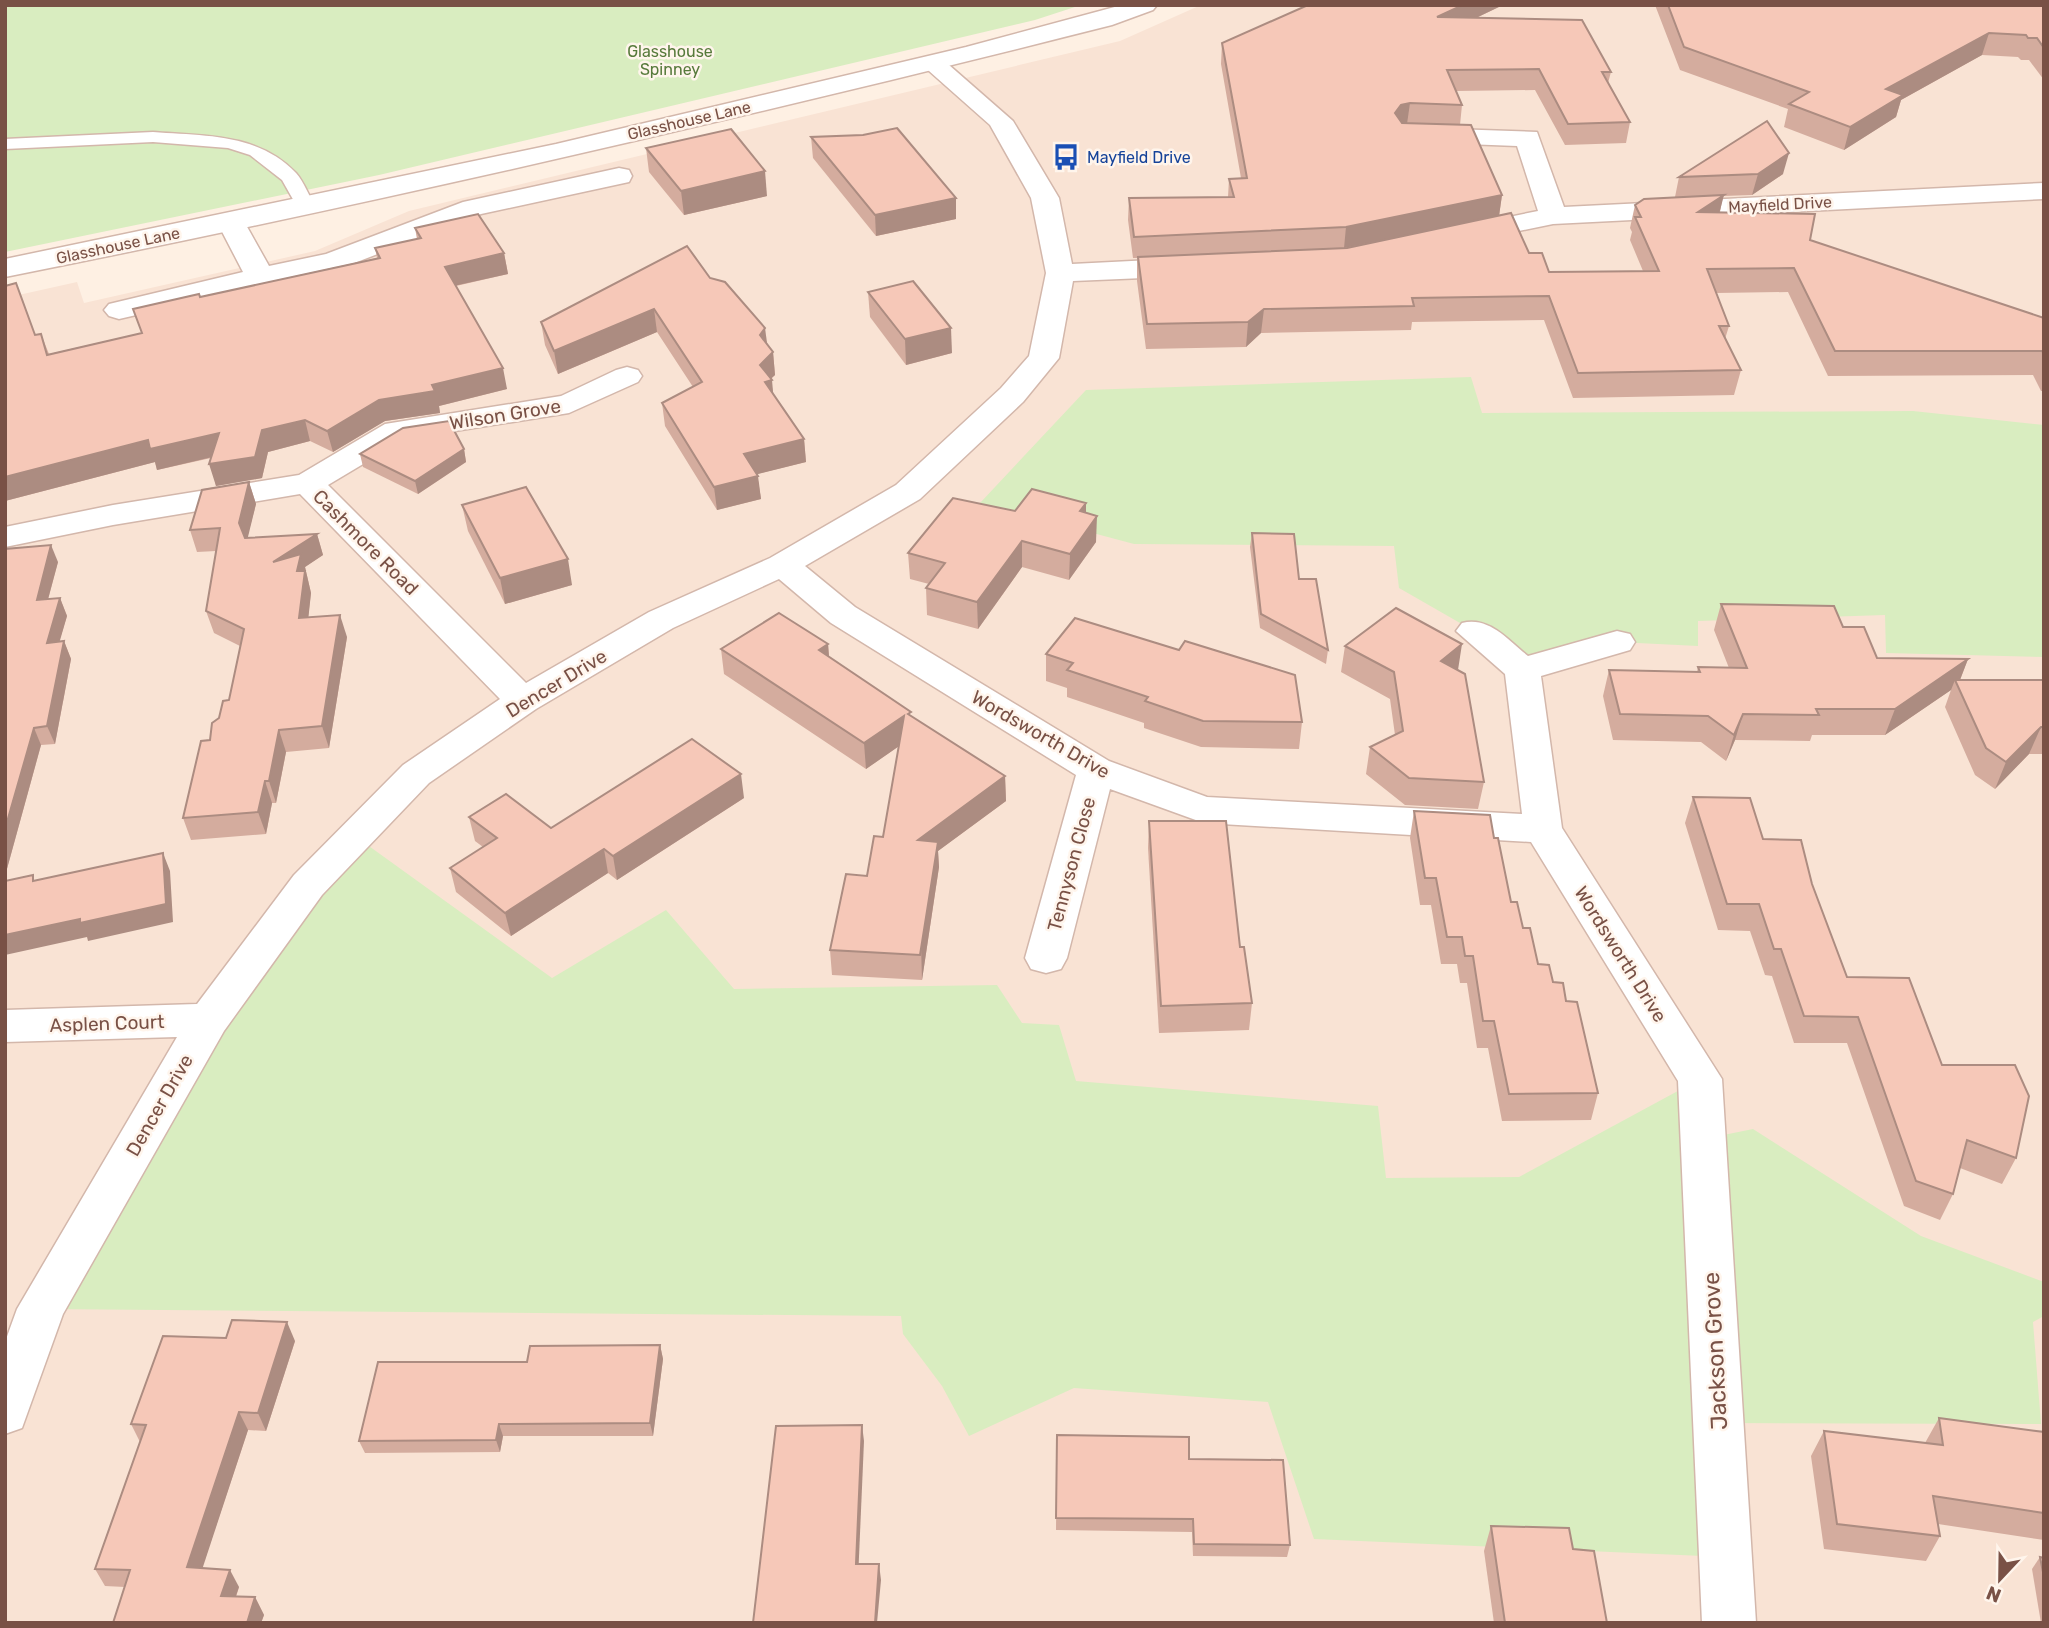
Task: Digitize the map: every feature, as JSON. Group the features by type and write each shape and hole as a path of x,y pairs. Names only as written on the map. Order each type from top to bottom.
{"street":[{"name":"Glasshouse Lane","path":"5,268 306,206 932,63 1103,20 1145,5"},
{"name":"Dencer Drive","path":"5,1412 41,1309 209,1020 308,885 416,774 523,701 661,620 782,565 908,492 1012,395 1044,358 1060,273 1045,198 1000,121 932,63"},
{"path":"1408,135 1528,138 1553,216"},
{"path":"119,310 334,261 473,208 619,176"},
{"name":"Mayfield Drive","path":"1436,240 1553,216 2044,191"},
{"path":"231,222 260,277"},
{"path":"1060,273 1222,265"},
{"name":"Wilson Grove","path":"308,483 396,431 569,404 627,376"},
{"name":"Cashmore Road","path":"5,537 113,515 308,483 523,701"},
{"name":"Wordsworth Drive","path":"782,565 843,615 1096,770 1204,810 1543,829"},
{"path":"1474,631 1522,670 1617,642"},
{"name":"Wordsworth Drive","path":"1522,670 1543,829 1700,1079"},
{"name":"Tennyson Close","path":"1046,958 1096,770"},
{"name":"Asplen Court","path":"5,1026 209,1020"},
{"name":"Jackson Grove","path":"1700,1079 1729,1623"}],"lane":[{"path":"5,144 153,137 230,143 256,151 289,177 306,206"}],"shaded area":[{"path":"1201,5 2044,5 2044,1623 5,1623 5,298 77,282 84,303 315,251 409,211 1120,41"}],"green space":[{"name":"Glasshouse Spinney","path":"5,5 1081,5 1035,20 379,175 5,252"},
{"path":"1471,377 1482,413 1913,411 2044,425 2044,657 1886,653 1885,615 1698,621 1698,646 1617,642 1522,670 1474,631 1399,588 1394,546 1134,544 980,503 1086,390"},
{"path":"355,836 552,978 666,910 734,989 997,985 1022,1023 1059,1025 1076,1081 1378,1106 1386,1178 1519,1177 1700,1079 1704,1139 1753,1129 1921,1236 2044,1282 2044,1316 2033,1322 2041,1424 1719,1423 1726,1557 1314,1539 1268,1402 1074,1388 969,1436 942,1386 903,1334 901,1316 41,1309 209,1020"}],"building":[{"path":"1308,5 1463,5 1437,17 1582,20 1611,72 1602,72 1630,122 1568,124 1539,69 1447,70 1462,105 1410,103 1401,105 1395,113 1402,123 1471,125 1502,195 1346,227 1134,237 1129,198 1234,197 1229,179 1247,178 1222,43"},
{"path":"1668,5 2044,5 2044,48 2037,38 2028,38 2026,35 1989,33 1886,89 1903,95 1850,127 1789,104 1809,92 1684,47"},
{"path":"1767,121 1789,153 1758,174 1679,177"},
{"path":"897,128 956,198 875,215 811,137 863,135"},
{"path":"731,129 765,171 681,191 646,148"},
{"path":"1724,195 1698,212 1815,214 1810,240 2044,318 2044,354 2042,351 1835,351 1794,268 1707,269 1729,326 1719,326 1741,370 1578,373 1549,296 1412,298 1414,306 1264,309 1248,322 1147,324 1138,257 1347,248 1511,213 1529,253 1542,253 1549,272 1659,271 1635,217 1641,217 1635,205 1644,199"},
{"path":"478,214 504,253 445,267 503,368 432,385 435,391 379,400 327,431 305,420 262,430 255,457 209,464 219,433 150,449 148,440 5,477 5,286 16,283 35,335 41,334 47,355 142,333 133,309 380,258 375,248 421,238 415,228"},
{"path":"687,246 710,278 725,282 765,328 760,335 773,352 760,365 772,380 765,382 804,439 744,454 758,476 714,487 662,403 702,382 654,309 554,351 541,322"},
{"path":"913,281 951,328 905,339 868,292"},
{"path":"449,421 464,449 415,481 360,454 403,428"},
{"path":"249,482 239,523 245,538 317,534 273,562 301,554 297,571 305,571 299,618 340,615 322,726 279,730 269,781 265,781 258,812 183,818 201,741 210,740 212,723 219,718 223,701 229,700 244,629 206,611 220,528 190,530 202,490"},
{"path":"526,487 568,559 500,578 462,505"},
{"path":"1032,489 1086,503 1080,511 1097,516 1070,554 1022,541 977,602 926,588 945,563 908,553 953,498 1015,511"},
{"path":"1252,533 1294,534 1299,579 1316,579 1328,650 1261,614"},
{"path":"51,545 37,600 60,598 47,643 64,641 47,726 34,728 5,829 5,549"},
{"path":"1721,604 1834,606 1843,627 1864,627 1877,658 1968,659 1895,709 1816,709 1819,715 1743,714 1734,735 1708,716 1620,714 1609,670 1700,672 1698,667 1747,668"},
{"path":"1396,608 1462,644 1441,661 1465,674 1484,782 1409,778 1370,747 1403,731 1394,672 1345,646"},
{"path":"779,613 828,644 819,650 911,712 908,714 1005,776 918,840 938,842 920,955 830,950 846,874 867,876 874,836 883,837 904,716 864,743 721,649"},
{"path":"1075,618 1179,650 1185,641 1295,675 1302,722 1203,721 1145,701 1148,697 1067,670 1073,663 1046,654"},
{"path":"1955,680 2044,680 2044,727 2006,762 1986,748"},
{"path":"692,739 741,774 613,856 604,849 505,913 450,868 497,838 469,817 506,794 551,828"},
{"path":"1693,797 1750,798 1763,839 1801,840 1812,884 1847,977 1909,978 1942,1065 2015,1065 2029,1096 2016,1158 1967,1140 1953,1194 1916,1181 1858,1017 1804,1016 1781,949 1774,949 1759,904 1727,904"},
{"path":"1414,811 1490,815 1494,838 1498,838 1511,902 1517,902 1523,928 1530,928 1538,964 1549,965 1553,982 1563,983 1566,1001 1577,1002 1598,1093 1509,1094 1494,1021 1483,1021 1473,956 1465,956 1462,937 1447,937 1436,878 1425,878"},
{"path":"1149,821 1226,821 1240,947 1244,947 1252,1003 1161,1006"},
{"path":"163,853 166,904 80,923 80,919 5,935 5,881 33,875 33,881"},
{"path":"232,1320 287,1322 258,1413 239,1412 187,1567 230,1570 221,1596 255,1597 247,1623 113,1623 130,1570 95,1569 146,1425 131,1424 163,1336 226,1338"},
{"path":"660,1345 650,1423 499,1424 496,1440 359,1441 378,1362 527,1362 530,1346"},
{"path":"1939,1418 2044,1432 2044,1513 1933,1496 1940,1536 1837,1524 1824,1431 1943,1445"},
{"path":"862,1425 856,1564 879,1564 875,1623 753,1623 776,1426"},
{"path":"1057,1435 1189,1437 1189,1459 1283,1460 1290,1545 1194,1544 1193,1519 1056,1518"},
{"path":"1491,1526 1569,1528 1573,1549 1594,1551 1607,1623 1505,1623"},
{"path":"2040,1557 2044,1558 2044,1577"}],"place":[{"name":"Mayfield Drive","path":"1066,157"}]}
